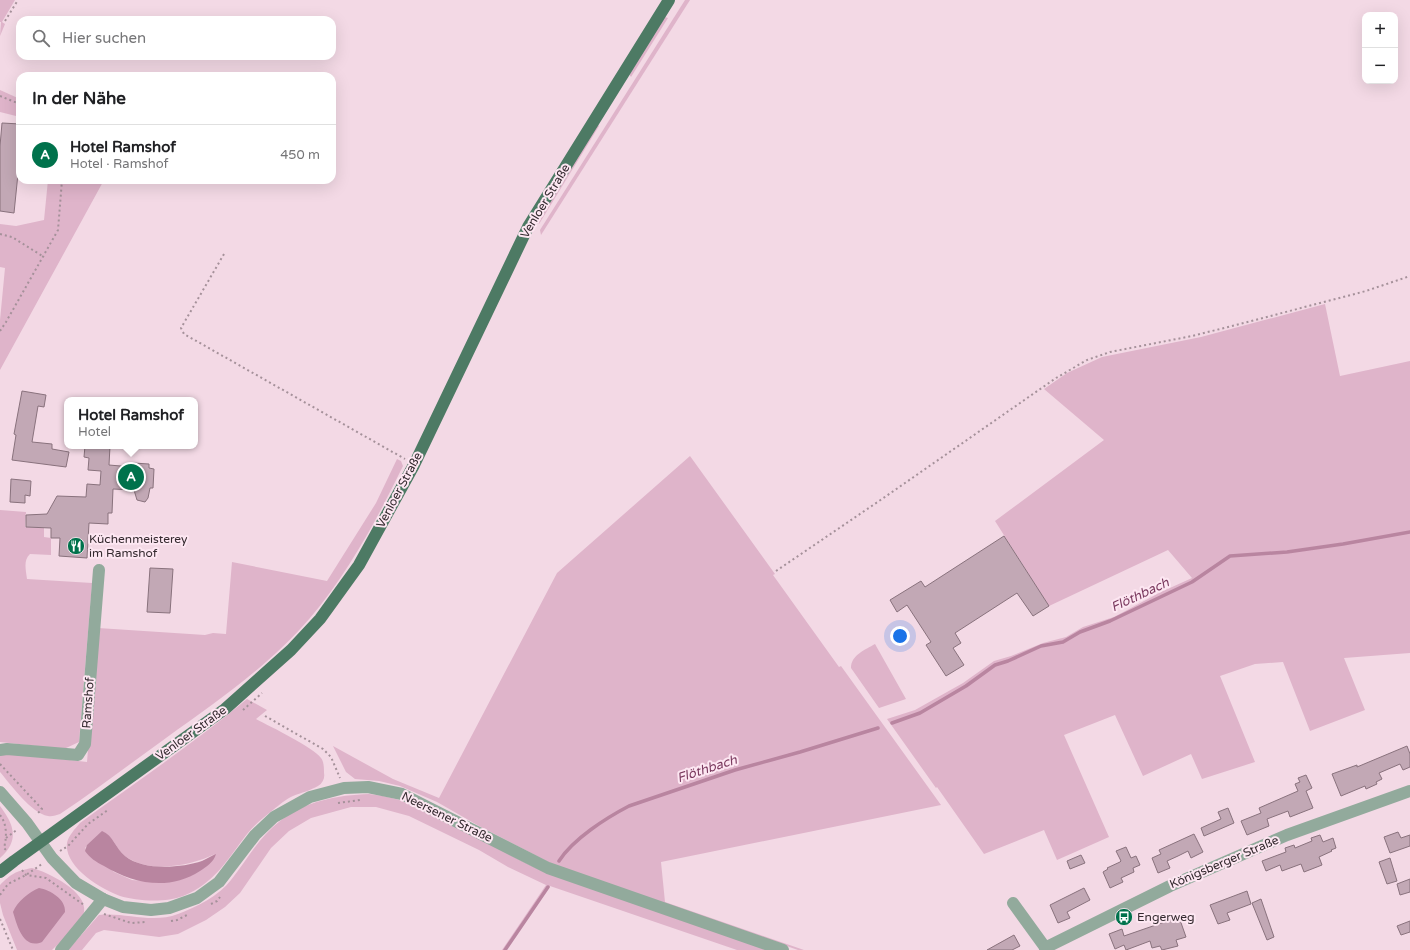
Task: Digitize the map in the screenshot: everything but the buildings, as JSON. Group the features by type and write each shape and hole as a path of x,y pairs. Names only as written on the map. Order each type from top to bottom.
{"main road":[{"name":"Venloer Straße","path":"0,872 225,709 291,650 320,619 359,565 414,465 528,227 669,0"}],"street":[{"name":"Ramshof","path":"0,750 7,749 78,755 85,744 99,570"},
{"name":"Neersener Straße","path":"0,792 27,822 52,858 76,883 103,899 123,907 151,910 169,908 197,898 219,882 255,835 274,817 310,797 344,788 368,787 402,794 548,868 783,950"},
{"name":"Königsberger Straße","path":"1046,949 1170,886 1287,835 1410,791"},
{"path":"61,950 103,899"},
{"path":"1013,902 1046,949"}],"path":[{"path":"5,21 18,0"},
{"path":"0,96 16,102"},
{"path":"0,331 44,257 58,230 62,184"},
{"path":"0,234 12,237 44,257"},
{"path":"224,254 181,328 184,334 414,465"},
{"path":"776,571 1056,378 1087,360 1110,352 1192,336 1236,325 1366,291 1410,276"},
{"path":"238,714 250,705 266,689"},
{"path":"265,716 323,749 334,762 344,788"},
{"path":"337,803 365,800"},
{"path":"0,895 8,884 26,876 52,858 68,846 88,824 113,806"},
{"path":"0,815 3,820 6,838 4,848 26,876 46,878 93,911 131,923 146,922"},
{"path":"210,904 217,901 222,895"},
{"path":"169,921 177,920 190,914"},
{"path":"0,919 13,950"}],"shaded area":[{"path":"0,0 15,0 2,22 5,24 0,36 1,22"},
{"path":"685,0 690,0 541,235 540,230"},
{"path":"665,17 668,18 631,77 629,74"},
{"path":"0,90 16,97 16,116 0,112"},
{"path":"597,124 599,126 539,224 538,222"},
{"path":"48,184 102,184 0,370 0,320 5,268 0,267 0,224 16,226 44,220"},
{"path":"1325,304 1340,376 1410,361 1410,653 1344,658 1365,710 1310,731 1283,662 1255,664 1220,676 1255,762 1202,779 1191,754 1143,776 1115,715 1064,735 1109,837 1057,860 1044,830 984,854 887,719 915,710 963,683 994,661 1043,643 1066,637 1083,627 1114,617 1161,592 1192,578 1168,550 1049,606 995,521 1104,440 1044,389 1067,373 1102,357 1201,337"},
{"path":"690,456 775,574 773,575 839,667 841,666 941,805 661,862 665,902 804,950 798,950 554,865 479,826 437,802 400,786 379,781 355,779 346,772 333,746 393,779 439,798 557,573"},
{"path":"397,459 401,461 403,466 383,506 350,564 310,618 260,668 204,711 60,814 50,816 35,810 0,772 1,753 87,762 98,628 205,635 213,633 226,634 232,562 327,581 376,503"},
{"path":"0,510 26,512 25,527 44,528 44,537 51,538 51,555 30,554 26,559 27,579 92,583 79,742 64,749 0,742"},
{"path":"875,644 906,699 879,708 851,668 853,660 856,656"},
{"path":"247,699 267,710 256,719 310,748 321,758 324,767 324,777 320,785 293,796 266,815 250,831 212,878 194,891 183,896 168,900 142,900 127,898 112,893 85,876 71,860 67,843 72,833 80,823 227,716","holes":["102,832 112,839 125,856 135,862 146,865 182,865 215,854 164,883 132,880 114,872 85,848"]},
{"path":"369,794 396,799 420,808 552,875 768,950 737,950 550,886 506,950 502,950 546,885 409,816 376,807 351,807 311,818 289,831 271,848 240,893 225,907 206,920 178,934 159,937 104,930 96,933 82,950 68,950 99,915 119,915 148,918 168,917 200,904 214,896 226,886 266,834 290,814 300,808 322,800"},
{"path":"0,806 9,820 13,832 10,845 0,858"},
{"path":"102,831 112,839 125,856 142,864 162,867 184,865 202,861 216,854 212,862 200,871 188,877 164,883 139,881 115,872 91,858 85,851 87,845"},
{"path":"32,868 57,878 66,884 80,897 84,905 84,912 79,923 71,933 52,950 17,950 3,915 0,903 0,885 14,874 22,870"},
{"path":"39,888 52,893 60,899 65,907 65,912 42,942 35,944 30,943 22,935 13,912 24,898"}],"waterway":[{"name":"Flöthbach","path":"892,723 920,713 966,686 995,665 1008,661 1041,646 1063,642 1080,632 1110,621 1192,582 1230,556 1287,552 1410,532"},
{"name":"Flöthbach","path":"559,861 581,837 600,823 629,806 735,770 878,728"},
{"name":"Flöthbach","path":"505,950 548,887"}],"place":[{"name":"Hotel Ramshof","path":"131,477"},
{"name":"Küchenmeisterey im Ramshof","path":"76,546"},
{"name":"Engerweg","path":"1124,917"}]}
